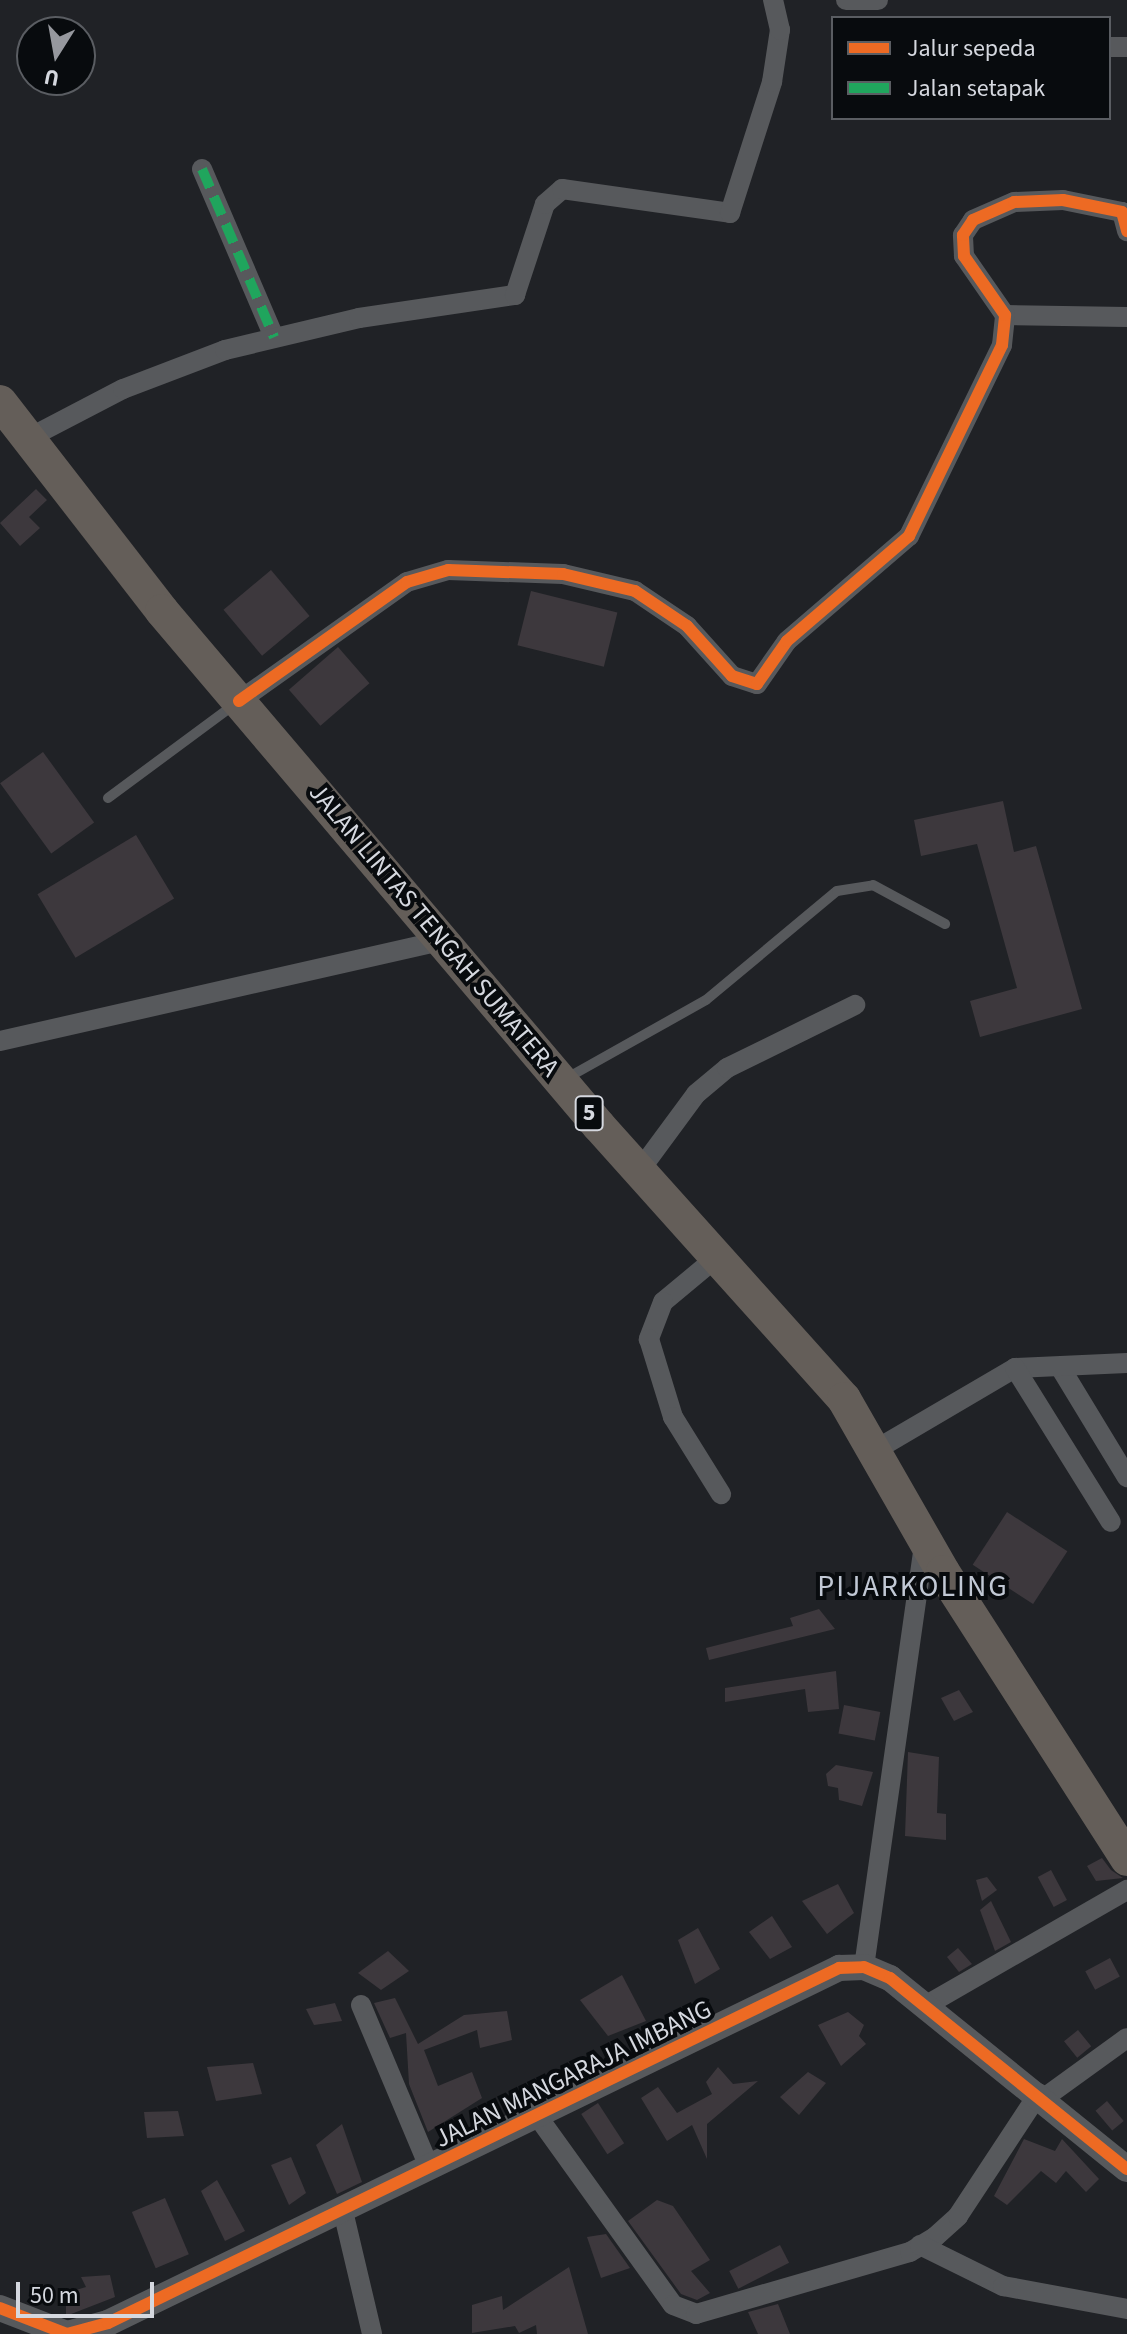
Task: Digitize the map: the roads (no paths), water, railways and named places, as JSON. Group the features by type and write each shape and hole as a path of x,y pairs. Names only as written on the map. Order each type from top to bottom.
{"highway":[{"name":"JALAN LINTAS TENGAH SUMATERA","path":"0,402 25,440 239,701 562,1081 844,1399 877,1449 925,1537 1127,1859"}],"street":[{"path":"25,440 175,367 274,337 515,295 545,204 562,189 730,213 772,82 780,30 773,0"},
{"path":"846,0 878,0"},
{"path":"202,169 274,337"},
{"path":"239,701 407,582 448,570 563,574 635,591 687,626 732,676 757,684 787,641 909,536 1002,345 1005,315 964,256 963,235 980,213 1031,199 1125,218"},
{"path":"1005,315 1127,317"},
{"path":"0,1041 443,940"},
{"path":"640,1170 696,1094 727,1068 855,1005"},
{"path":"717,1257 663,1302 649,1339 673,1417 721,1494"},
{"path":"877,1449 1015,1368 1127,1363"},
{"path":"1060,1367 1127,1477"},
{"path":"1015,1368 1111,1522"},
{"path":"925,1537 864,1967 925,2006 1042,2096 1127,2169"},
{"path":"925,2006 1127,1890"},
{"name":"JALAN MANGARAJA IMBANG","path":"0,2308 47,2330 81,2333 343,2211 839,1968 864,1967"},
{"path":"361,2005 430,2169"},
{"path":"538,2117 684,2313 920,2245 958,2216 1042,2096 1127,2038"},
{"path":"343,2211 372,2334"},
{"path":"920,2245 1003,2286 1127,2309"}],"lane":[{"path":"108,798 239,701"},
{"path":"562,1081 706,1000 837,891 873,885 945,924"}],"district":[{"name":"PIJARKOLING","path":"913,1587"}]}
